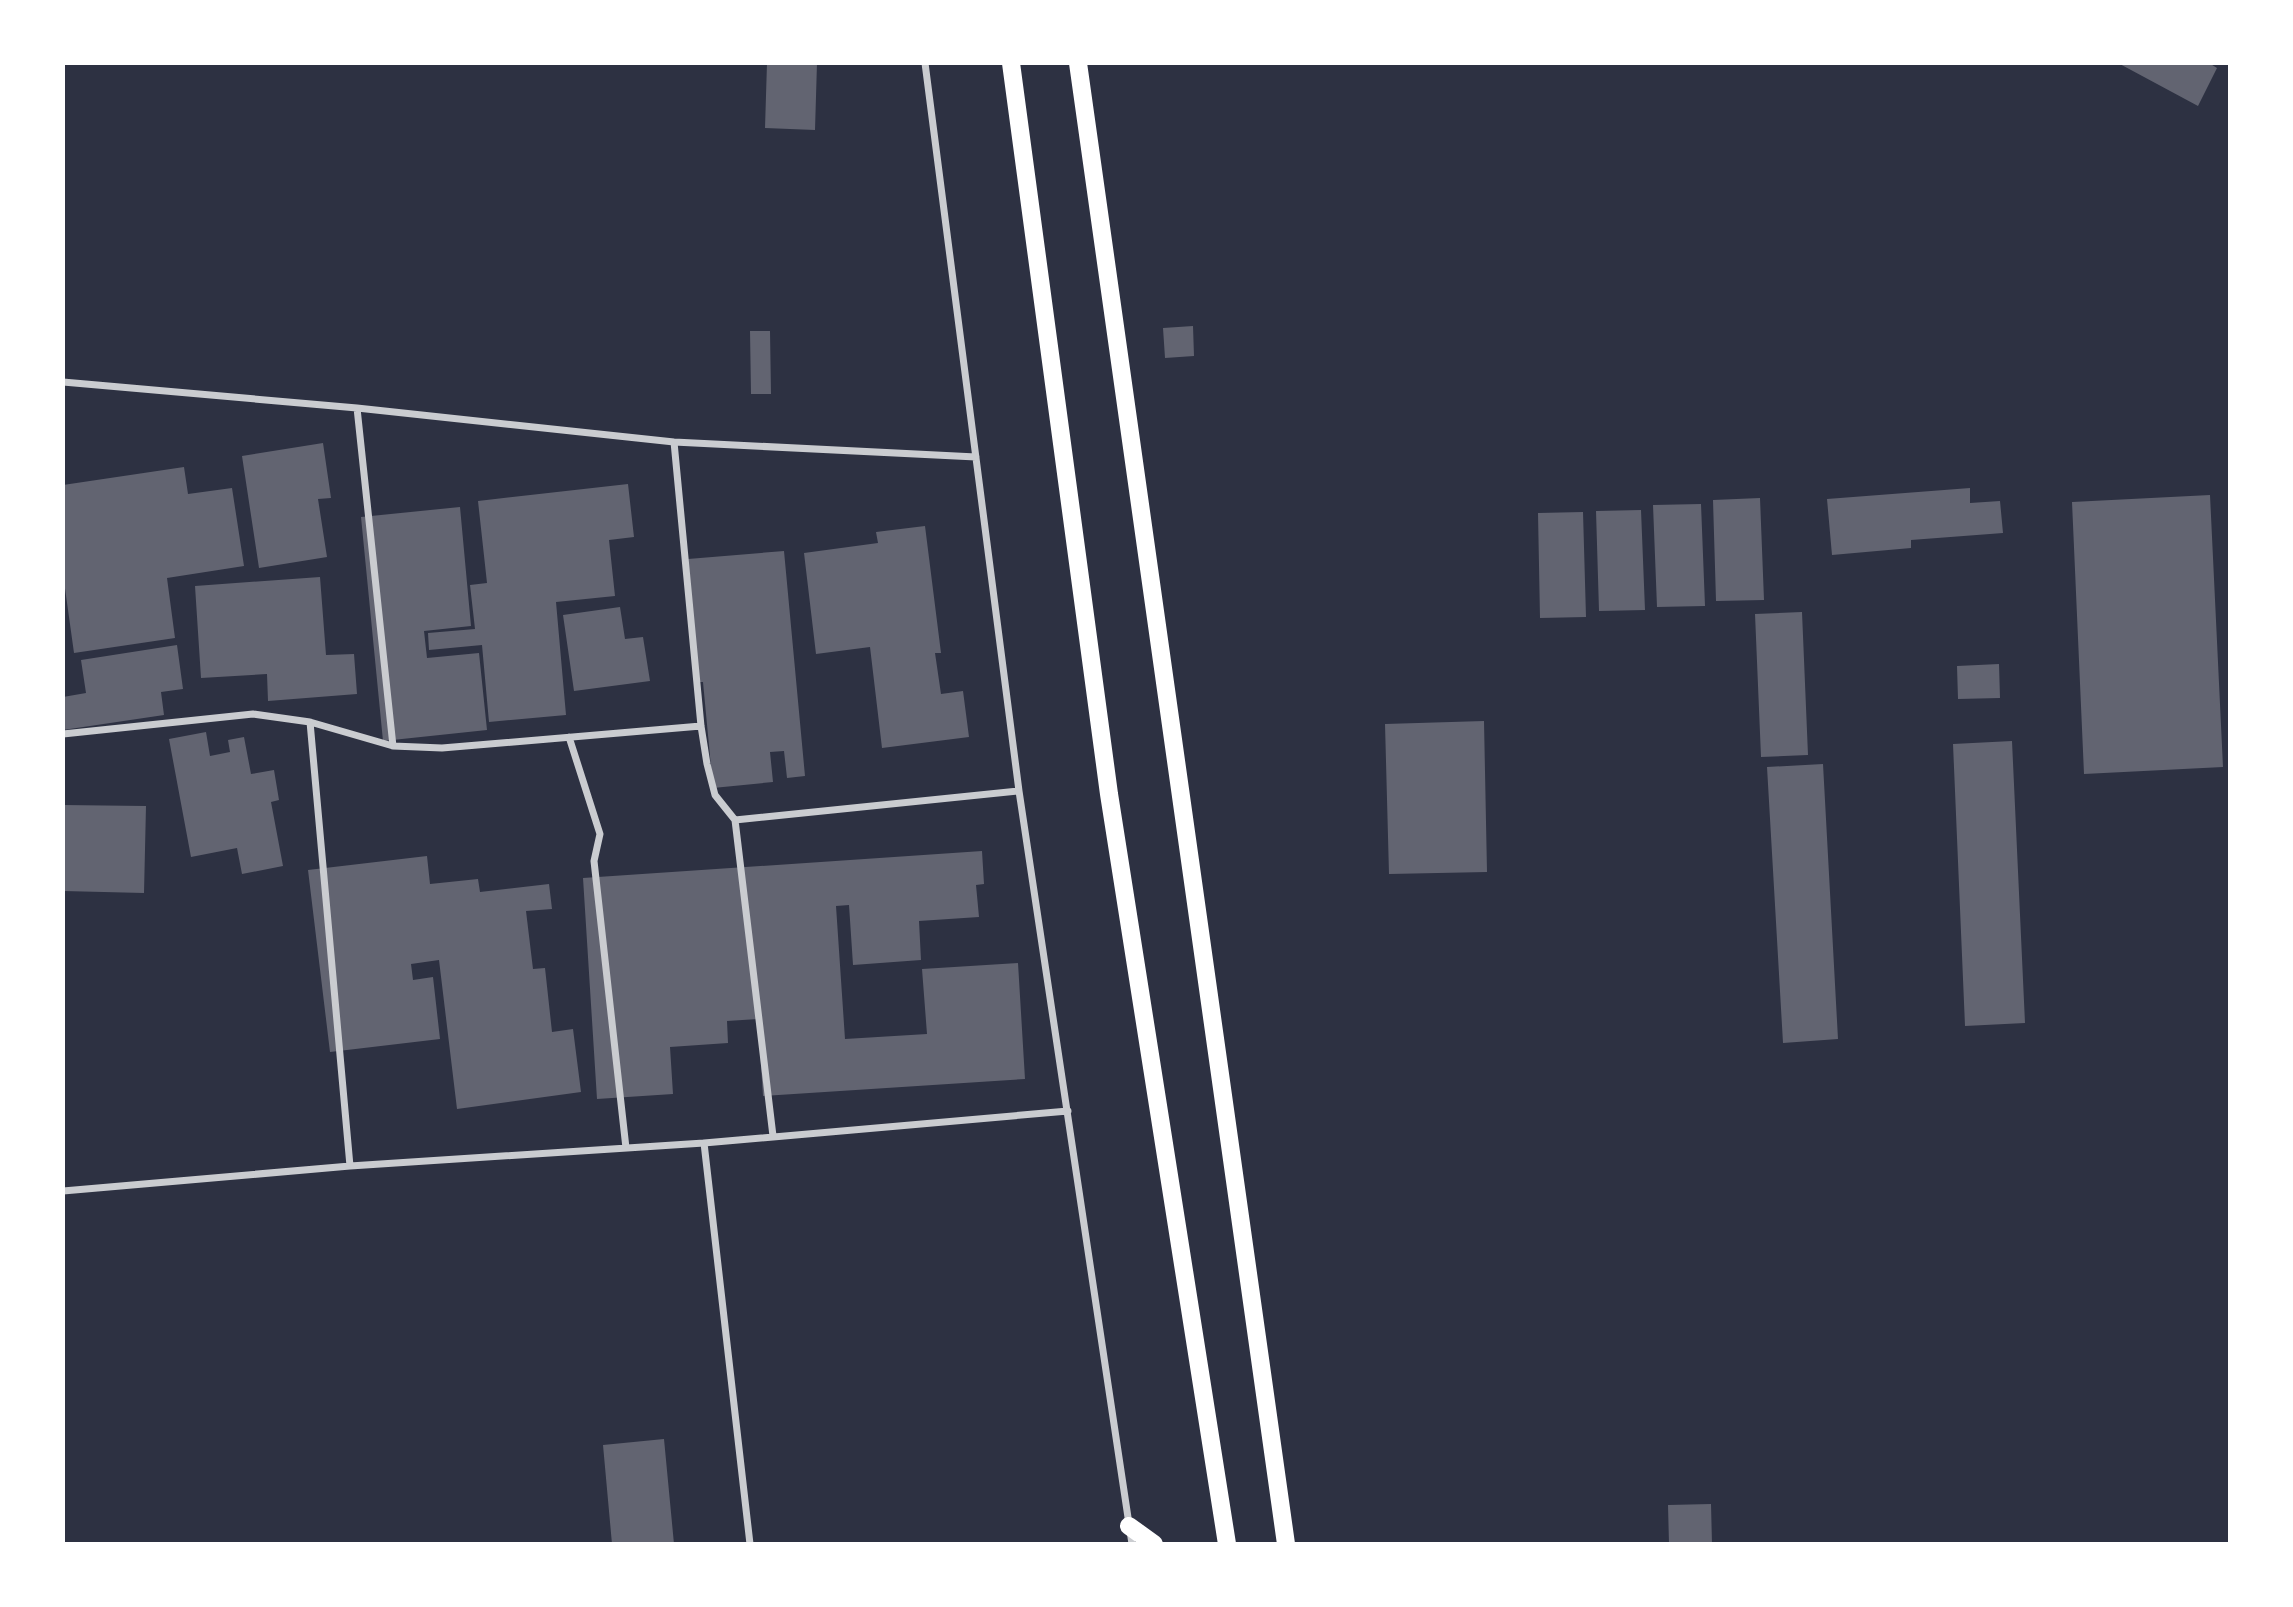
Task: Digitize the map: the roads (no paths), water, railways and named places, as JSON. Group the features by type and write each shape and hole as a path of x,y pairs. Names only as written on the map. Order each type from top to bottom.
{"main road":[{"path":"1011,63 1109,794 1227,1544"},
{"path":"1078,63 1286,1544"},
{"path":"1130,1535 1154,1544"}],"street":[{"path":"925,63 1019,792 1130,1535"},
{"path":"63,382 357,408 674,442 976,457"},
{"path":"357,408 393,746"},
{"path":"674,442 701,726 715,795 735,820 773,1136"},
{"path":"63,734 253,714 310,722 393,746 442,748 701,726"},
{"path":"310,722 350,1166"},
{"path":"569,737 600,834 594,860 626,1148"},
{"path":"735,820 1019,792"},
{"path":"63,1191 350,1166 704,1143 1068,1111"},
{"path":"704,1143 751,1544"}]}
